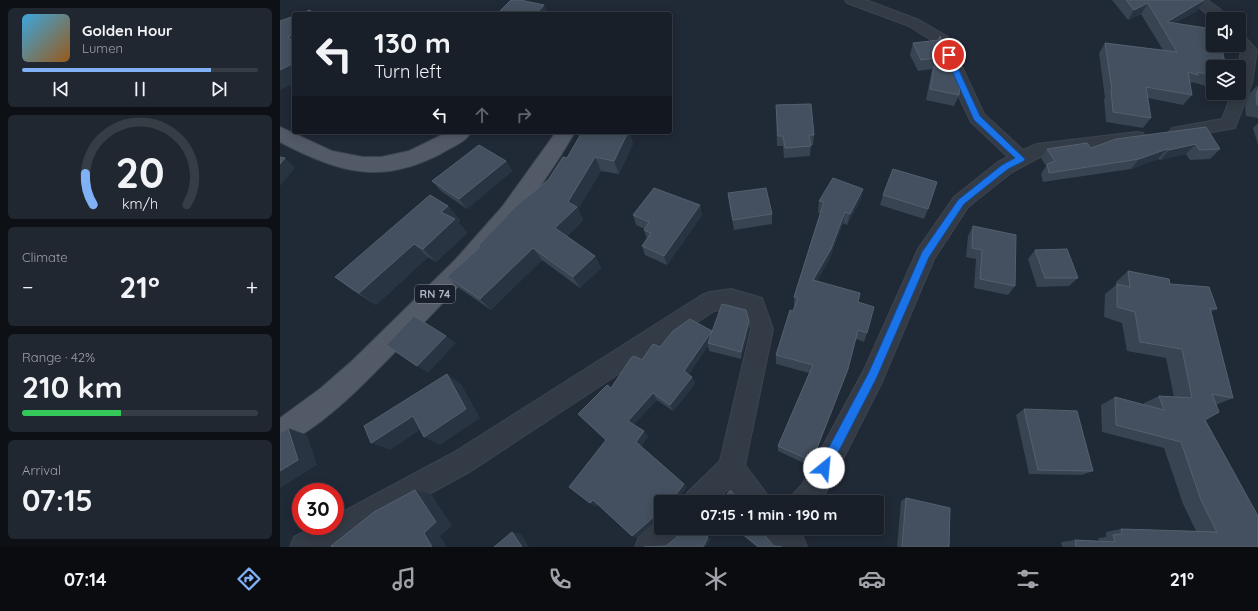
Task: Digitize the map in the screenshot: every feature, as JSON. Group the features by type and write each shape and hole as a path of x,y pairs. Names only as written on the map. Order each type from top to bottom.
{"main road":[{"path":"280,134 325,156 340,161 378,165 402,161 422,155 459,134"},
{"name":"RN 74","path":"280,433 294,425 344,385 472,258 507,216 542,169 565,134"}],"street":[{"path":"852,0 914,23 943,40 960,84 977,118 1021,159"},
{"path":"1197,0 1215,12"},
{"path":"810,495 872,376 925,255 961,202 1005,167 1037,151 1156,136 1229,124 1244,83 1249,47"},
{"path":"304,547 462,462 710,302 731,298 754,305 762,329 731,468 703,495"},
{"path":"731,468 752,495"},
{"path":"649,547 662,535"}],"building":[{"path":"511,0 520,0 544,5 538,12 499,12"},
{"path":"1126,0 1204,0 1167,22 1206,28 1206,52 1223,52 1224,60 1206,60 1206,74 1198,72 1198,75 1188,72 1192,95 1146,87 1151,118 1113,112 1112,90 1105,43 1177,52 1148,3 1134,10"},
{"path":"292,17 292,35 288,37 292,40 292,64 280,70 280,21"},
{"path":"940,36 960,83 959,95 930,89 936,58 921,60 913,43 939,40"},
{"path":"1258,89 1258,105 1257,105 1256,95"},
{"path":"811,104 814,135 809,135 811,146 785,148 783,136 778,136 776,105"},
{"path":"1206,127 1220,149 1199,150 1196,144 1169,150 1167,149 1139,159 1049,173 1047,164 1055,161 1047,149 1087,143 1091,148 1116,139"},
{"path":"581,134 627,134 614,161 595,157 568,202 577,207 555,228 595,256 573,277 533,248 480,299 447,277 480,247 478,246 516,206 548,180 563,157 567,158"},
{"path":"479,145 506,161 459,199 432,181"},
{"path":"280,157 285,158 280,164"},
{"path":"893,169 937,182 928,209 883,195"},
{"path":"833,178 863,189 850,214 845,212 831,249 813,280 860,293 858,302 874,307 867,333 858,330 848,369 812,461 778,446 813,365 776,355 790,310 793,311 798,298 794,297 824,202 819,201"},
{"path":"654,188 700,205 664,256 642,246 651,233 644,230 649,222 633,215"},
{"path":"766,188 772,214 733,220 728,193"},
{"path":"430,195 448,206 441,212 455,219 423,249 414,244 359,293 335,277"},
{"path":"973,226 1016,235 1015,286 980,279 982,250 972,248"},
{"path":"1067,249 1078,278 1045,278 1035,250"},
{"path":"1128,271 1169,279 1170,284 1209,287 1217,309 1210,308 1233,398 1212,394 1219,412 1205,420 1258,516 1258,547 1076,547 1075,540 1115,542 1113,535 1122,534 1121,529 1217,532 1201,500 1181,442 1116,425 1115,397 1164,410 1159,396 1192,398 1182,349 1140,342 1135,312 1117,307 1117,284 1130,287"},
{"path":"722,304 746,310 749,321 741,352 708,343"},
{"path":"414,316 446,336 417,366 386,345"},
{"path":"690,319 712,331 684,371 692,377 670,405 653,393 628,421 644,431 636,442 684,484 675,495 654,495 654,517 632,536 593,500 590,503 569,487 606,440 578,414 607,385 611,388 631,358 634,356 642,360 653,344 660,347 673,331"},
{"path":"447,374 466,409 424,437 413,416 371,443 364,426"},
{"path":"1024,409 1077,411 1093,471 1038,470"},
{"path":"288,428 298,460 280,471 280,433"},
{"path":"415,490 436,522 424,533 432,547 331,546 374,512"},
{"path":"730,490 734,495 726,495"},
{"path":"906,498 950,508 949,547 902,547"},
{"path":"512,532 522,547 494,547"},
{"path":"678,535 705,535 708,537 703,547 644,547 666,546"},
{"path":"744,535 765,535 774,546 782,547 759,547"}],"route":[{"path":"824,468 872,376 925,255 961,202 1005,167 1021,159 977,118 960,84 949,55"}]}
